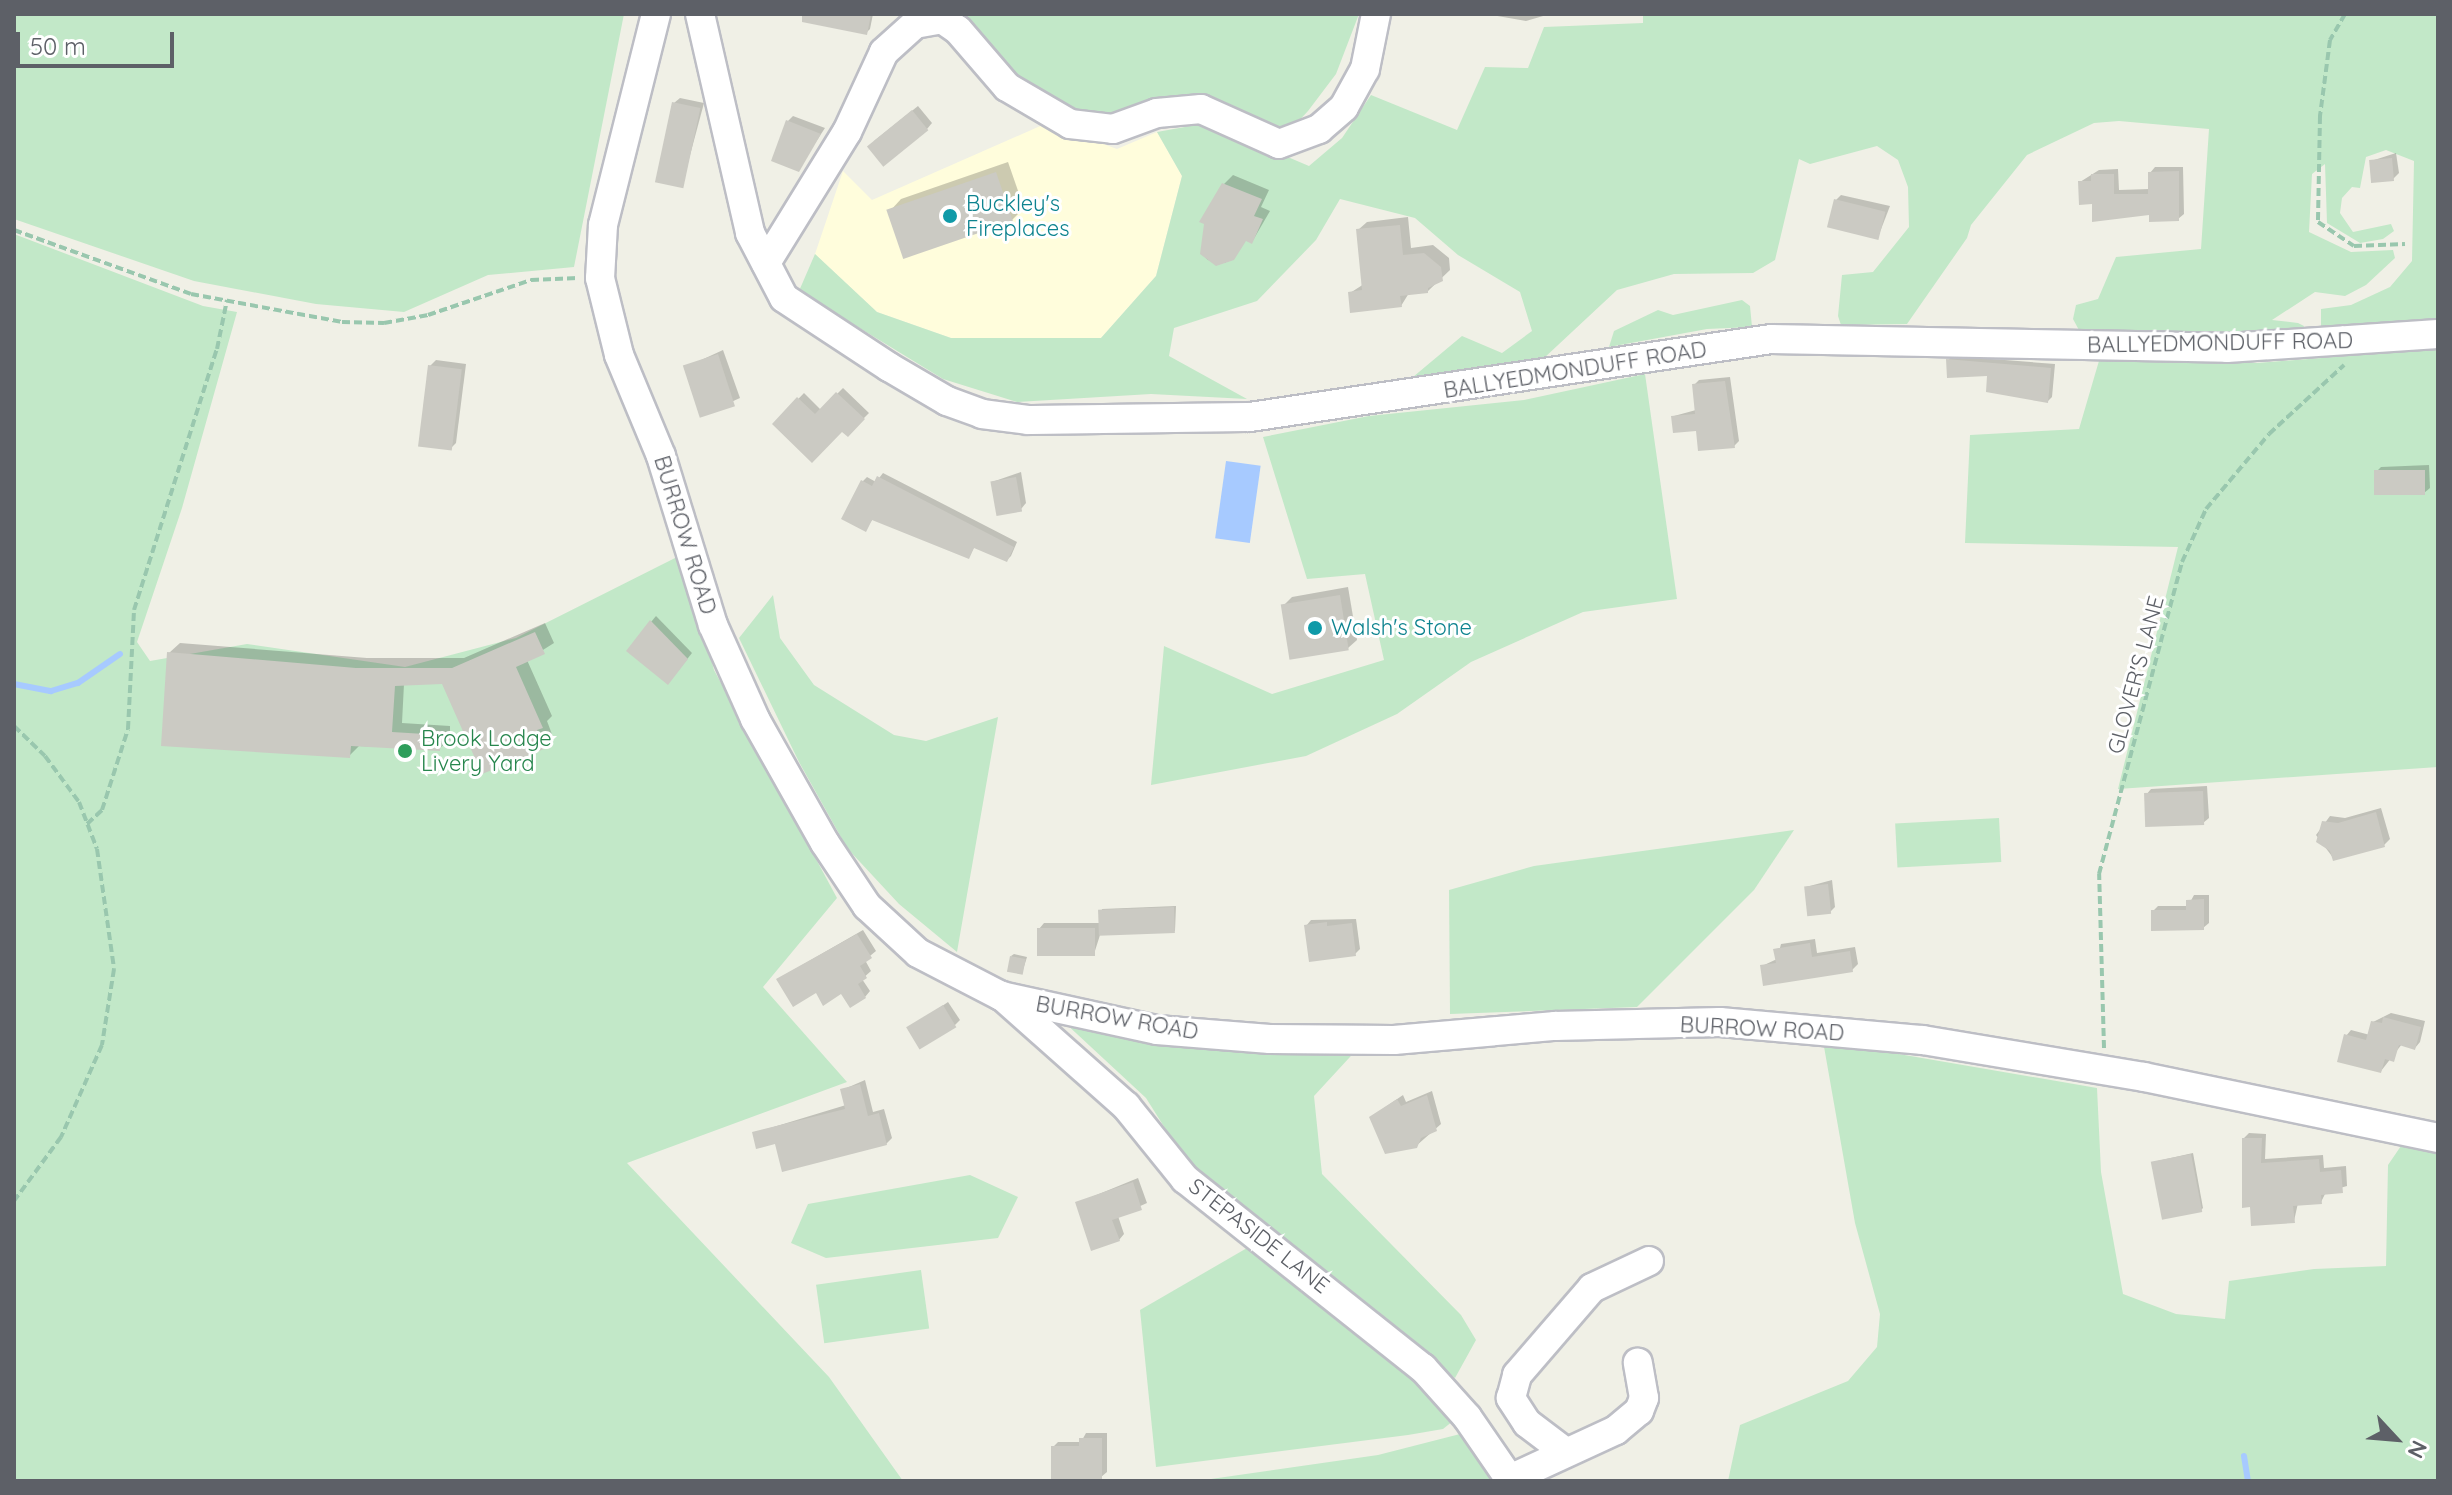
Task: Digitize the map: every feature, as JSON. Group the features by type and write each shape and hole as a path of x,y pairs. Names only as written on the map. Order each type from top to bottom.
{"street":[{"name":"BURROW ROAD","path":"656,14 603,225 600,278 619,355 661,456 713,625 755,719 825,843 867,906 918,953 1001,996 1157,1030 1270,1039 1394,1040 1555,1026 1720,1022 1923,1040 2104,1070 2438,1138"},
{"name":"BALLYEDMONDUFF ROAD","path":"700,14 750,233 784,298 889,367 982,414 1028,420 1250,417 1771,339 2227,348 2438,334"},
{"path":"766,263 847,132 884,52 915,24 942,19 958,30 1007,87 1070,124 1113,129 1157,113 1201,109 1279,144 1319,129 1344,107 1365,69 1376,14"},
{"name":"STEPASIDE LANE","path":"1001,996 1126,1106 1185,1179 1423,1368 1467,1417 1510,1480"},
{"path":"1564,1451 1527,1423 1511,1398 1517,1375 1592,1288 1649,1261"},
{"path":"1510,1480 1564,1451 1616,1430 1639,1411 1644,1398 1638,1363"}],"path":[{"path":"2345,14 2330,40 2320,116 2318,222 2354,246 2405,244"},
{"path":"14,230 191,294 342,322 384,323 428,315 531,280 600,278"},
{"path":"87,824 102,810 128,729 134,610 217,349 227,300"},
{"name":"GLOVER'S LANE","path":"2104,1070 2099,874 2182,562 2206,509 2269,434 2339,375 2347,359"},
{"path":"14,726 45,756 79,802 100,864 114,969 102,1045 61,1137 14,1201"}],"shaded area":[{"path":"1047,123 1117,149 1157,132 1182,176 1156,276 1101,338 951,338 877,312 815,254 843,171 872,200"}],"green space":[{"path":"14,14 624,14 574,267 488,275 404,312 316,304 194,281 14,219"},
{"path":"957,14 1359,14 1336,74 1308,111 1294,126 1270,127 1223,106 1112,122 1052,107 1022,90"},
{"path":"1643,14 2438,14 2438,326 2321,333 2321,309 2351,305 2390,287 2412,261 2414,161 2386,150 2366,157 2360,188 2352,187 2342,198 2340,213 2353,232 2391,224 2394,231 2383,239 2360,243 2327,223 2325,164 2312,174 2309,232 2351,252 2393,250 2395,258 2366,285 2345,296 2315,292 2272,320 2298,323 2304,326 2302,331 2290,336 2080,332 2073,319 2076,305 2098,299 2116,257 2201,249 2209,129 2119,121 2094,123 2027,155 1971,225 1967,238 1907,324 1841,325 1838,316 1842,275 1873,272 1909,227 1908,187 1898,160 1877,146 1810,164 1799,159 1775,260 1753,273 1674,274 1617,290 1543,359 1407,382 1462,336 1502,353 1532,331 1520,292 1458,255 1415,218 1340,199 1316,240 1257,301 1174,328 1169,356 1247,399 1151,394 1017,402 943,379 799,291 815,254 877,312 951,338 1101,338 1156,276 1182,176 1157,132 1207,123 1309,166 1342,138 1371,95 1457,130 1485,67 1528,68 1544,27 1643,23"},
{"path":"14,234 203,306 237,312 182,508 137,642 150,661 247,644 405,667 516,638 683,554 714,670 837,898 763,987 847,1082 627,1163 829,1377 903,1481 14,1481"},
{"path":"1742,300 1750,306 1752,327 1707,329 1609,347 1614,331 1658,310 1673,315"},
{"path":"2438,349 2438,767 2118,789 2178,547 1965,543 1970,435 2079,429 2101,354 2257,363"},
{"path":"1645,374 1677,599 1583,612 1471,662 1397,714 1306,756 1151,785 1164,646 1272,694 1384,660 1365,574 1307,579 1263,437 1369,416 1524,400"},
{"path":"773,595 780,638 814,685 894,735 926,741 998,717 957,952 899,904 847,848 799,762 739,638"},
{"path":"1999,818 2001,862 1897,867 1895,823"},
{"path":"1794,830 1754,890 1637,1007 1450,1014 1449,890 1534,866"},
{"path":"1063,1021 1361,1045 1314,1096 1322,1174 1461,1315 1476,1340 1455,1378 1190,1168 1146,1098"},
{"path":"1823,1041 2097,1088 2101,1172 2123,1294 2176,1314 2225,1319 2229,1281 2314,1269 2386,1266 2388,1165 2403,1143 2438,1148 2438,1481 1728,1481 1740,1425 1848,1381 1877,1347 1880,1314 1855,1223"},
{"path":"970,1175 1018,1197 998,1238 826,1258 791,1243 808,1204"},
{"path":"1247,1248 1410,1370 1458,1417 1443,1429 1408,1435 1156,1467 1140,1310"},
{"path":"921,1270 929,1328 824,1343 816,1285"},
{"path":"1464,1433 1494,1481 1197,1481 1378,1455"}],"water":[{"path":"1226,461 1261,466 1250,543 1215,538"}],"building":[{"path":"802,14 871,14 867,35 802,22"},
{"path":"672,102 700,108 683,188 655,182"},
{"path":"912,110 928,130 883,167 867,147"},
{"path":"786,120 821,134 799,172 771,161"},
{"path":"2392,158 2394,181 2371,183 2369,160"},
{"path":"2179,171 2179,221 2149,222 2149,215 2092,222 2092,204 2079,205 2078,181 2091,181 2091,174 2114,174 2114,194 2148,194 2148,172"},
{"name":"Buckley's Fireplaces","path":"996,172 1013,221 903,259 886,210"},
{"path":"1222,183 1262,199 1254,216 1263,219 1252,244 1246,241 1234,260 1216,266 1200,254 1204,224 1199,222"},
{"path":"1834,199 1885,212 1878,240 1827,227"},
{"path":"1400,225 1403,255 1424,253 1441,267 1443,281 1428,288 1428,293 1400,296 1402,307 1350,313 1348,292 1362,290 1356,229"},
{"path":"718,354 735,406 700,418 683,365"},
{"path":"1946,359 2051,368 2048,403 1986,392 1987,376 1947,378"},
{"path":"428,365 462,369 452,451 418,446"},
{"path":"1725,381 1735,448 1698,451 1696,431 1673,433 1671,416 1695,414 1692,384"},
{"path":"836,392 865,419 848,437 842,432 812,463 772,424 797,397 815,414"},
{"path":"2374,470 2425,470 2425,495 2374,495"},
{"path":"877,476 1014,547 1007,562 974,548 969,559 872,520 866,532 841,519 861,480 872,486"},
{"path":"1016,477 1022,511 996,516 990,482"},
{"name":"Walsh's Stone","path":"1340,595 1349,650 1289,660 1281,604"},
{"path":"650,620 688,659 668,685 626,651"},
{"path":"535,632 545,654 516,667 543,728 537,730 544,749 482,774 442,684 395,686 392,732 441,735 440,751 351,746 350,758 161,746 167,652 356,668 452,668"},
{"path":"2203,791 2204,825 2145,827 2144,793"},
{"path":"2376,812 2385,847 2333,861 2330,851 2316,842 2322,821 2338,823"},
{"path":"1828,884 1831,914 1807,916 1804,887"},
{"path":"2204,899 2204,930 2151,931 2151,910 2186,910 2186,900"},
{"path":"1174,907 1175,933 1099,936 1098,910"},
{"path":"1327,922 1327,926 1352,923 1356,956 1309,962 1304,925"},
{"path":"1037,928 1095,928 1095,956 1037,956"},
{"path":"857,934 872,958 860,966 867,978 858,984 866,998 850,1008 841,994 823,1006 816,993 793,1007 776,979"},
{"path":"1810,943 1812,957 1850,951 1853,972 1763,986 1760,965 1776,963 1773,949"},
{"path":"1010,956 1026,959 1023,975 1007,972"},
{"path":"943,1005 956,1027 920,1049 906,1027"},
{"path":"2383,1017 2421,1027 2415,1050 2399,1045 2394,1062 2385,1059 2381,1073 2337,1062 2344,1034 2366,1040 2371,1021 2382,1023"},
{"path":"860,1084 868,1116 879,1113 887,1145 782,1172 775,1144 756,1149 752,1132 845,1109 840,1089"},
{"path":"1427,1095 1437,1131 1421,1138 1417,1148 1385,1154 1369,1117 1397,1099 1401,1106"},
{"path":"2242,1138 2262,1138 2261,1163 2319,1159 2320,1172 2341,1170 2343,1193 2321,1195 2322,1204 2293,1206 2295,1223 2251,1226 2250,1207 2242,1208"},
{"path":"2191,1154 2202,1212 2162,1220 2151,1162"},
{"path":"1133,1182 1142,1210 1112,1220 1120,1241 1091,1251 1075,1202"},
{"path":"1079,1438 1102,1438 1102,1479 1051,1479 1051,1446 1079,1446"}],"waterway":[{"path":"14,684 51,691 78,683 120,654"},
{"path":"2244,1456 2248,1481"}],"place":[{"name":"Buckley's Fireplaces","path":"950,216"},
{"name":"Walsh's Stone","path":"1315,628"},
{"name":"Brook Lodge Livery Yard","path":"405,751"}]}
